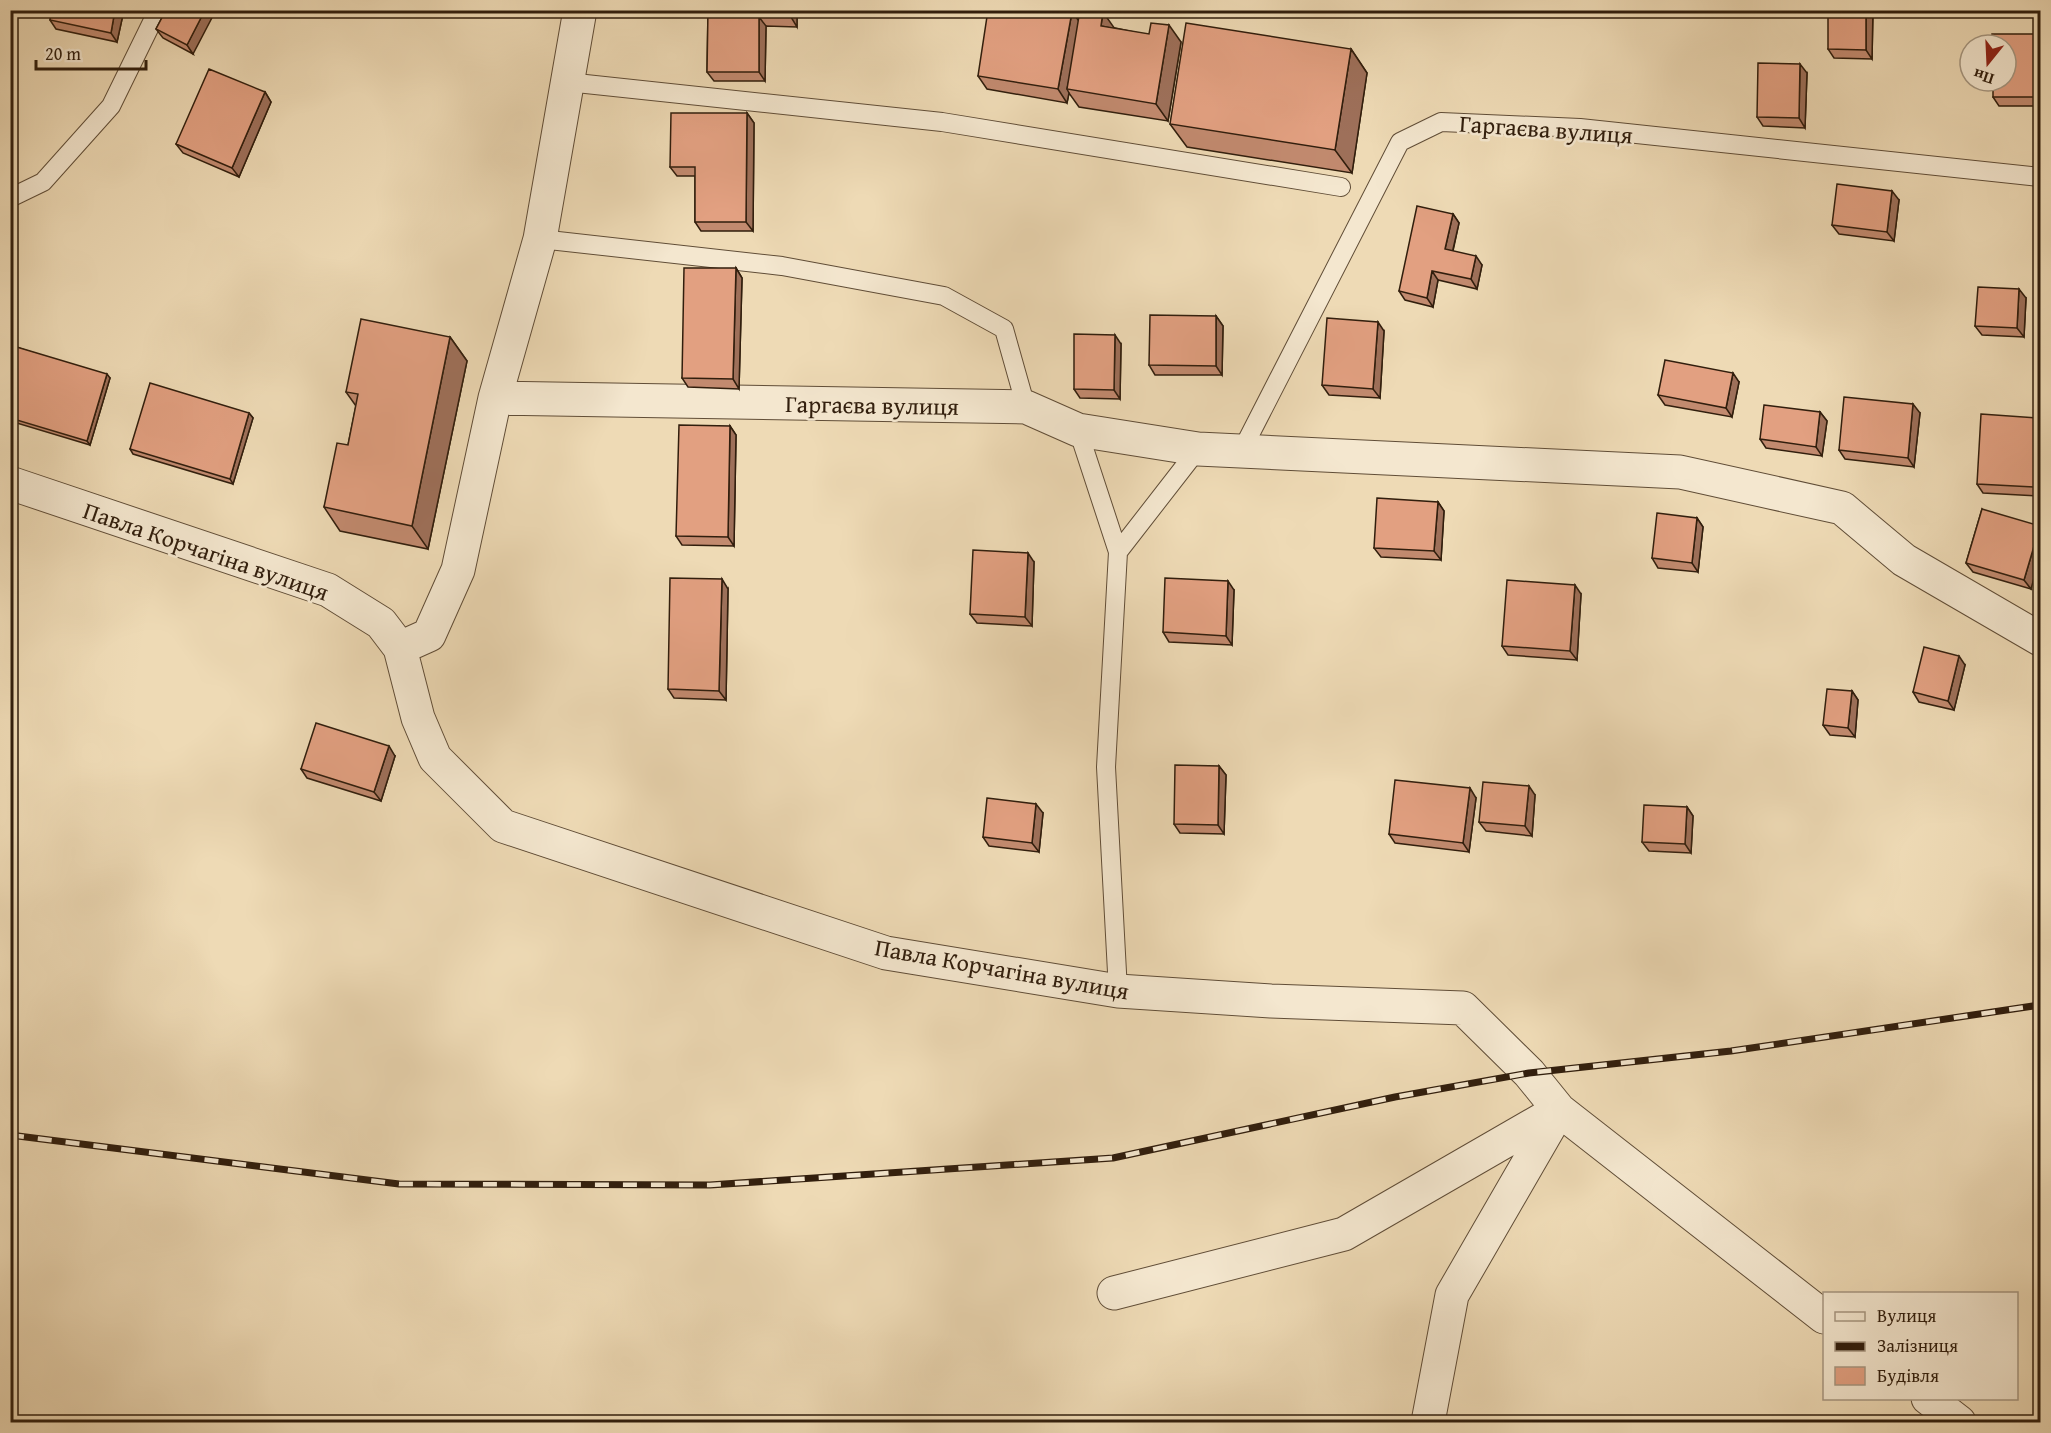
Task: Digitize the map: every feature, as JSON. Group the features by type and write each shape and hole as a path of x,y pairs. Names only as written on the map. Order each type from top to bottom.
{"street":[{"path":"400,648 429,635 458,570 495,398 540,239 580,10"},
{"name":"Гаргаєва вулиця","path":"495,398 1026,407 1078,430 1198,449 1680,471 1842,508 1904,560 2040,639"},
{"name":"Павла Корчагіна вулиця","path":"10,483 328,590 381,623 400,648 418,718 435,758 502,826 886,953 1118,991 1271,1001 1463,1008 1529,1073 1559,1110 1823,1316"},
{"path":"1114,1293 1344,1234 1559,1110"},
{"path":"1428,1422 1452,1295 1559,1110"},
{"path":"1931,1400 1959,1422"}],"lane":[{"path":"10,198 43,182 111,106 158,10"},
{"path":"567,82 942,122 1341,187"},
{"name":"Гаргаєва вулиця","path":"1242,450 1400,142 1441,122 1580,128 2040,177"},
{"path":"540,239 782,266 944,296 1004,329 1026,407"},
{"path":"1078,430 1118,552 1106,767 1118,991"},
{"path":"1118,552 1198,449"}],"building":[{"path":"52,10 115,10 111,33 50,20"},
{"path":"166,10 205,10 187,45 156,29"},
{"path":"708,10 791,10 791,17 759,17 759,72 707,72"},
{"path":"988,10 1066,10 1072,12 1058,89 978,76"},
{"path":"1080,10 1103,12 1101,26 1149,34 1151,23 1169,25 1156,104 1067,89"},
{"path":"1828,10 1866,10 1866,50 1828,49"},
{"path":"1186,23 1351,49 1335,150 1170,124"},
{"path":"2018,34 2034,34 2034,97 1993,97 1993,93 2018,93"},
{"path":"1758,63 1800,64 1799,118 1757,117"},
{"path":"209,69 265,92 232,168 176,144"},
{"path":"671,113 747,113 746,222 695,222 695,167 670,167"},
{"path":"1837,184 1892,191 1887,232 1832,225"},
{"path":"1417,206 1453,214 1445,249 1476,256 1471,279 1432,271 1427,298 1399,291"},
{"path":"684,268 736,268 733,379 682,378"},
{"path":"1978,287 2019,289 2017,328 1975,326"},
{"path":"1150,315 1216,316 1216,366 1149,365"},
{"path":"1327,318 1378,322 1373,389 1322,385"},
{"path":"361,319 450,337 412,526 324,507 337,443 348,445 358,394 346,392"},
{"path":"1074,334 1115,335 1114,390 1074,389"},
{"path":"10,345 107,374 87,441 10,418"},
{"path":"1665,360 1733,373 1726,408 1658,395"},
{"path":"150,383 249,413 230,479 130,449"},
{"path":"1844,397 1913,404 1908,458 1839,450"},
{"path":"1764,405 1820,412 1816,447 1760,439"},
{"path":"1981,414 2039,418 2035,487 1977,484"},
{"path":"679,425 730,426 728,537 676,536"},
{"path":"1377,498 1438,502 1434,551 1374,548"},
{"path":"1982,509 2040,526 2024,580 1966,563"},
{"path":"1657,513 1697,518 1692,563 1652,558"},
{"path":"973,550 1028,553 1025,617 970,614"},
{"path":"670,578 722,579 719,691 668,689"},
{"path":"1165,578 1228,581 1226,636 1163,632"},
{"path":"1507,580 1575,585 1570,651 1502,646"},
{"path":"1924,647 1959,656 1948,701 1913,692"},
{"path":"1827,689 1852,691 1848,728 1823,725"},
{"path":"316,723 389,746 374,792 301,769"},
{"path":"1175,765 1219,766 1218,825 1174,824"},
{"path":"1395,780 1470,788 1463,843 1389,834"},
{"path":"1483,782 1529,786 1525,826 1479,822"},
{"path":"987,798 1036,804 1032,843 983,837"},
{"path":"1644,805 1687,807 1685,844 1642,842"}],"railway":[{"path":"10,1135 399,1184 710,1185 1113,1158 1395,1097 1529,1073 1731,1051 2040,1005"}]}
